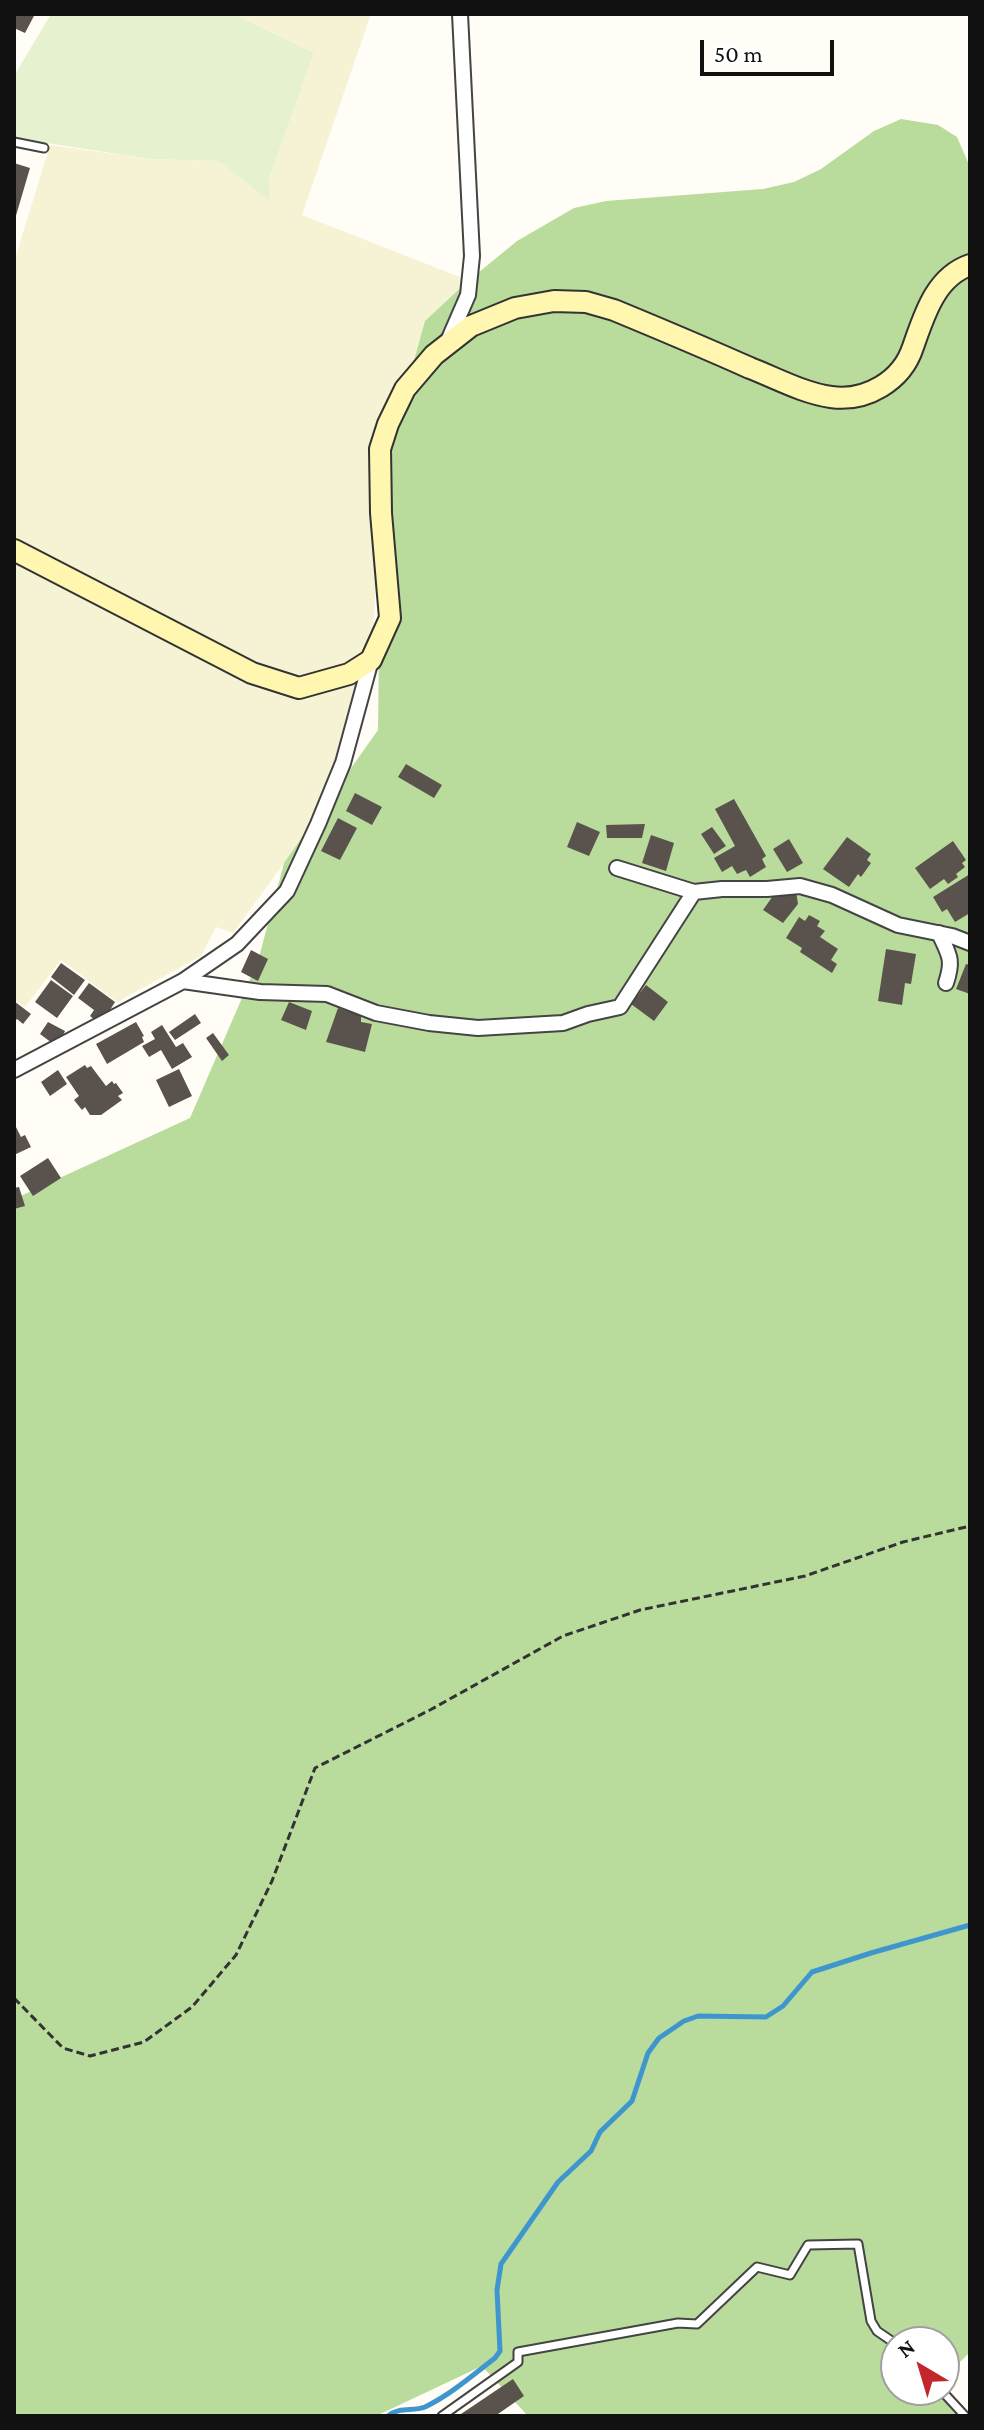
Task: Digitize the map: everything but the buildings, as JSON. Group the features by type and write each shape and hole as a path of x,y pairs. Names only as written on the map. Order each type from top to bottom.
{"street":[{"path":"446,345 468,295 472,256 460,14"},
{"path":"14,1070 183,981 237,944 287,891 343,763 371,660 390,618 381,513 380,449 405,389 434,355 471,326 515,308 554,301 586,302 614,310 799,388 832,397 862,396 889,383 908,361 933,296 945,281 970,265"},
{"path":"14,550 252,673 299,688 349,674 371,660"},
{"path":"617,868 694,892 800,886 832,895 898,925 970,943"},
{"path":"183,981 260,992 327,994 376,1013 429,1023 478,1028 563,1023 620,1007 694,892"},
{"path":"939,933 952,965 946,983"}],"lane":[{"path":"14,142 44,148"},
{"path":"442,2416 518,2362 518,2352 678,2323 697,2324 757,2267 790,2275 808,2245 858,2244 871,2321 880,2333"}],"path":[{"path":"14,1998 63,2048 90,2056 144,2042 192,2007 236,1955 272,1881 315,1768 430,1710 563,1636 640,1610 805,1576 903,1542 970,1526"}],"shaded area":[{"path":"234,14 371,14 302,215 470,281 381,513 371,660 318,824 284,863 233,933 216,927 201,956 117,1002 61,960 25,1007 14,999 14,262 50,145 150,159 219,161 269,201 269,179 314,53"}],"green space":[{"path":"51,14 234,14 314,53 269,179 270,202 219,161 150,159 14,138 14,76"},
{"path":"901,119 938,125 957,137 970,167 970,2352 960,2362 960,2326 880,2326 880,2406 960,2406 970,2416 528,2416 482,2366 376,2416 14,2416 14,1199 190,1118 258,961 284,863 378,730 381,480 425,321 517,241 574,208 606,201 763,189 794,182 821,169 874,131"}],"waterway":[{"path":"388,2416 434,2402 495,2358 500,2351 497,2290 501,2264 558,2182 591,2151 600,2132 632,2101 648,2053 659,2038 684,2021 698,2016 766,2017 783,2006 812,1972 970,1925"}]}
